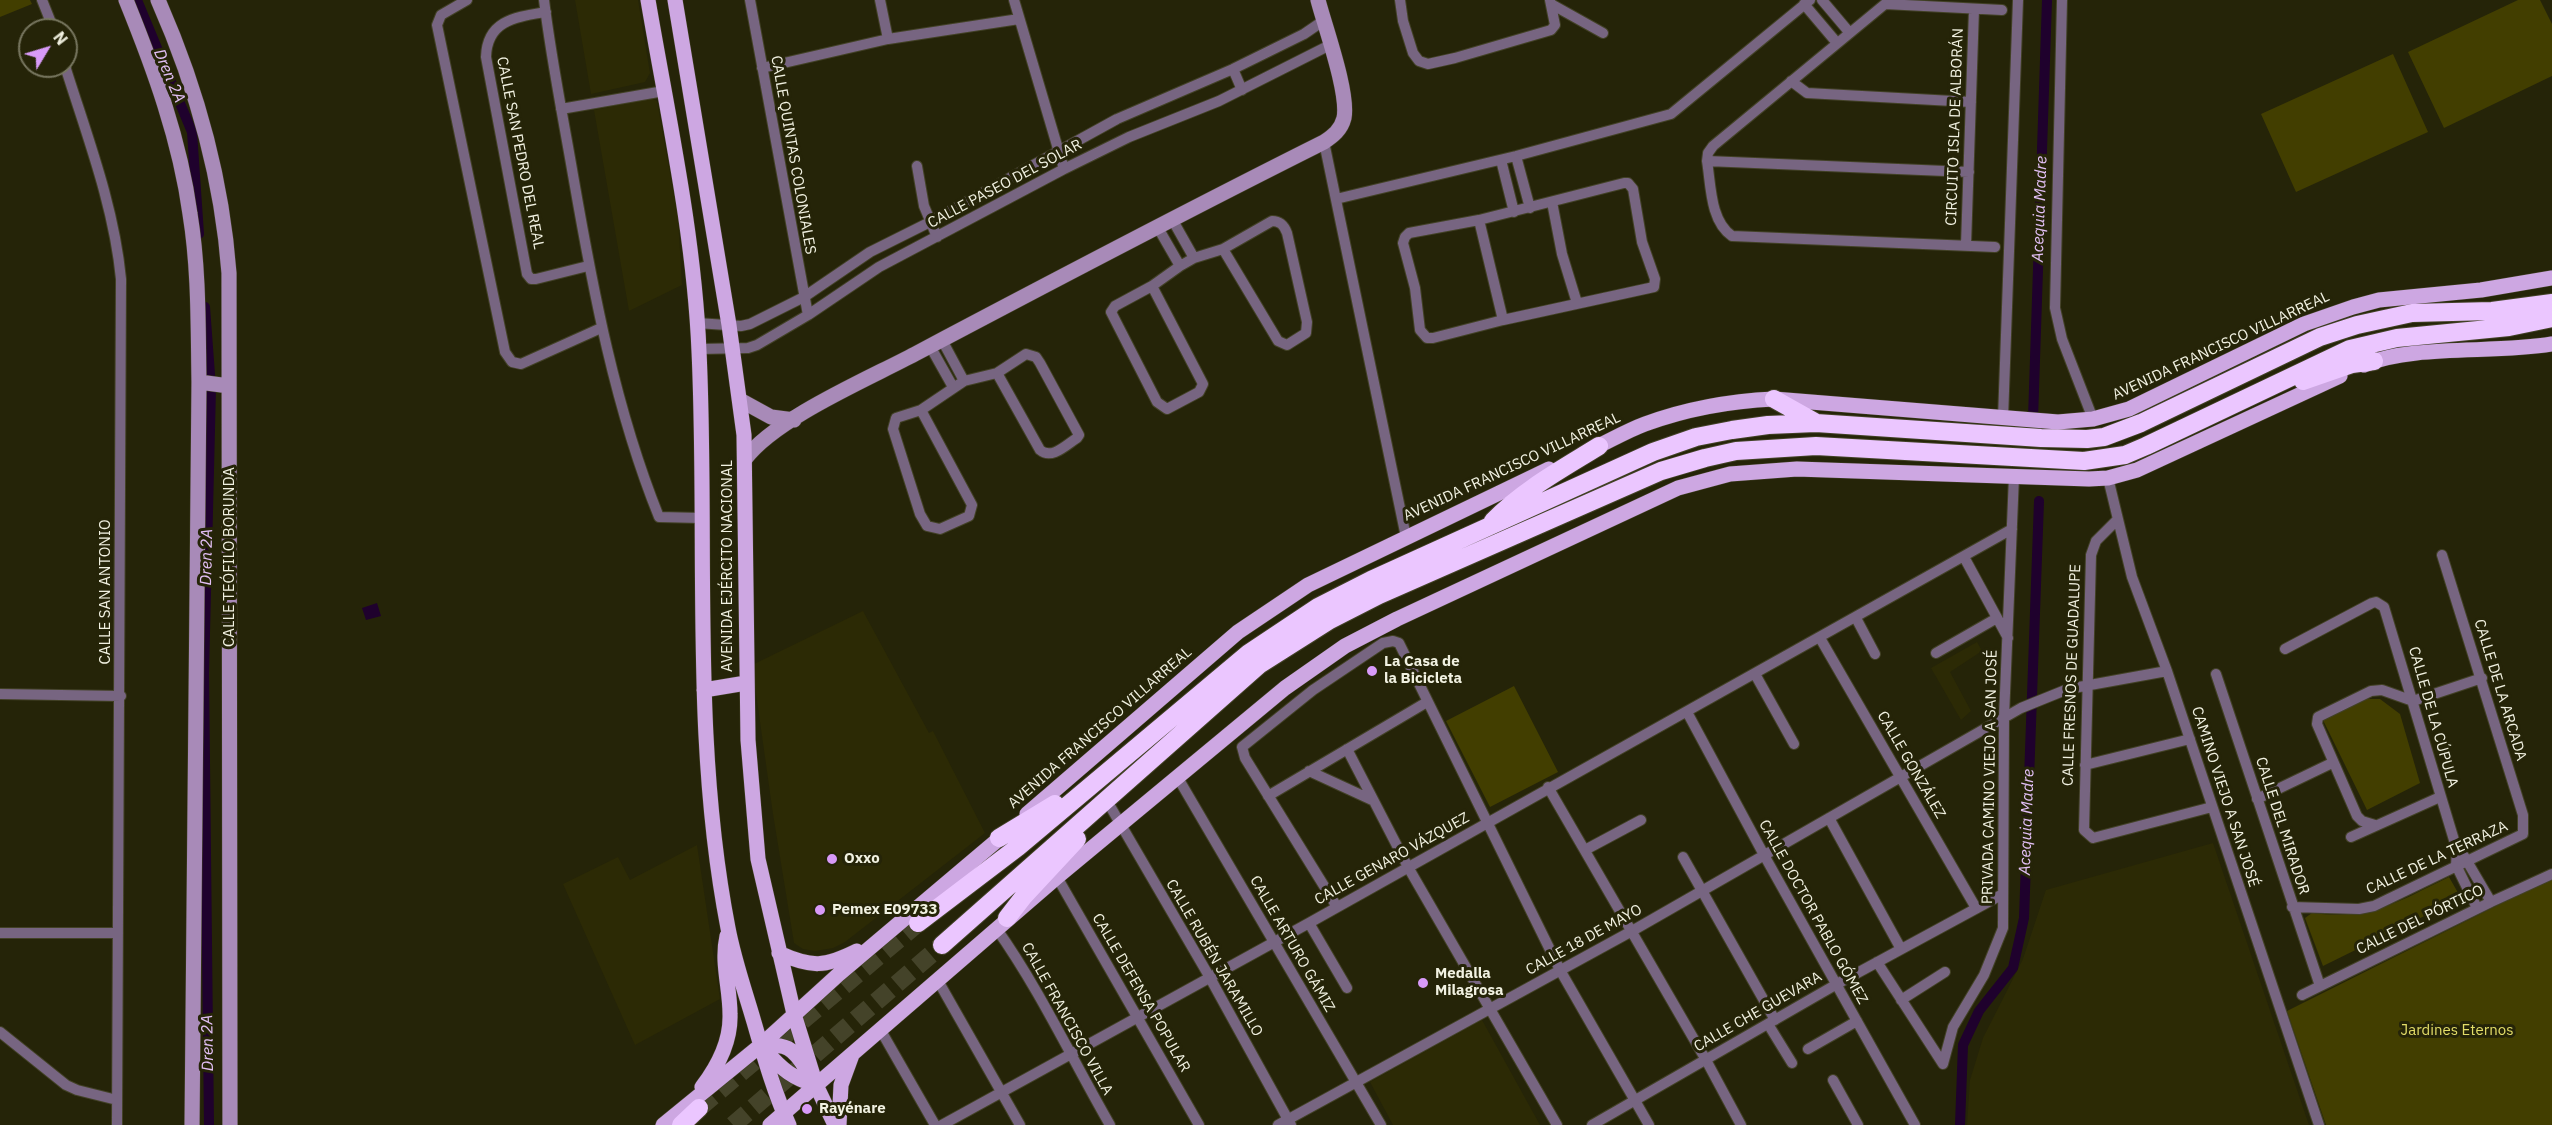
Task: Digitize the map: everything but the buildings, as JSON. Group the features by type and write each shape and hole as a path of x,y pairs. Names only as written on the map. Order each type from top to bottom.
{"highway":[{"path":"918,923 1017,847 1249,653 1318,607 1371,580 1653,452 1696,437 1768,425 1816,423 2052,438 2104,437 2141,423 2320,337 2357,325 2412,313 2492,311 2552,303"},
{"path":"942,945 1259,665 1330,620 1379,595 1660,471 1736,450 1816,446 2084,461 2105,459 2146,446 2331,357 2362,346 2397,338 2509,327 2552,318"},
{"path":"2208,415 2352,364 2373,361"},
{"path":"1774,399 1816,423"},
{"path":"1483,531 1516,499 1599,446"},
{"path":"1002,923 1043,875 1168,746"},
{"path":"999,838 1135,748"},
{"name":"AVENIDA FRANCISCO VILLARREAL","path":"681,1125 693,1107"}],"main road":[{"path":"126,0 164,102 190,210 197,283 202,382 192,1125"},
{"name":"CALLE TEÓFILO BORUNDA","path":"158,0 189,79 216,186 229,273 226,386 230,1125"},
{"name":"AVENIDA EJÉRCITO NACIONAL","path":"648,0 685,207 697,323 702,433 704,690 714,840 729,930 761,1045 786,1119"},
{"name":"AVENIDA EJÉRCITO NACIONAL","path":"675,0 740,400 745,459 746,683 753,824 758,859 794,1014 816,1085 837,1125"},
{"path":"745,459 764,439 794,420 1157,226 1324,142 1337,133 1344,117 1343,96 1318,0"},
{"name":"AVENIDA FRANCISCO VILLARREAL","path":"663,1125 693,1107 876,942 1238,632 1308,585 1645,424 1718,404 1774,399 2058,422 2108,417 2304,324 2353,307 2379,300 2481,290 2552,278"},
{"path":"770,1125 786,1119 816,1085 937,979 1285,688 1345,646 1408,614 1678,488 1730,474 1797,469 2108,478 2155,462 2373,361 2424,353 2529,348 2552,344"},
{"path":"202,382 226,386"},
{"path":"740,400 771,417 794,420"},
{"path":"704,690 746,683"},
{"path":"970,861 997,847 1008,845 1017,847 1026,860 1026,870 1002,923"},
{"path":"693,1107 721,1059 730,1029 724,962 729,930"},
{"path":"779,953 804,963 822,965 838,961 876,942"},
{"path":"761,1045 780,1068 798,1080 816,1085"},
{"path":"837,1125 841,1085 852,1054"}],"street":[{"path":"42,0 49,18"},
{"path":"467,0 441,15 437,25 505,352 512,362 521,364 601,328"},
{"name":"CALLE QUINTAS COLONIALES","path":"750,0 808,315"},
{"path":"880,0 888,39"},
{"path":"1014,0 1064,169"},
{"path":"1400,0 1403,21 1413,53 1419,61 1428,64 1551,30 1555,25 1550,2"},
{"path":"1822,0 1849,32"},
{"path":"2003,419 2018,0"},
{"path":"2062,0 2055,308 2062,339 2093,419"},
{"path":"1550,2 1603,33"},
{"path":"1336,199 1501,160 1671,114 1807,2 1837,43"},
{"path":"1995,247 1732,236 1723,230 1718,220 1707,161 1708,153 1713,146 1885,4 2002,10"},
{"name":"CALLE SAN PEDRO DEL REAL","path":"588,266 536,279 531,279 527,274 486,57 489,35 497,28 518,16 545,6 588,266 601,328 646,487 658,518 702,518"},
{"name":"CIRCUITO ISLA DE ALBORÁN","path":"1966,246 1974,9"},
{"path":"762,68 888,39 1019,19"},
{"name":"CALLE PASEO DEL SOLAR","path":"697,323 750,324 804,297 870,252 930,222 1118,119 1233,69 1304,34 1323,21"},
{"name":"CALLE PASEO DEL SOLAR","path":"699,349 733,349 757,345 808,315 879,267 1064,169 1130,137 1242,90 1330,45"},
{"path":"1233,69 1242,90"},
{"name":"CALLE SAN ANTONIO","path":"69,78 100,177 118,252 121,279 121,696 117,1125"},
{"path":"1791,81 1808,93 1971,102"},
{"path":"561,109 664,91"},
{"path":"1324,142 1406,537"},
{"path":"1516,156 1530,208"},
{"path":"1501,160 1514,212"},
{"path":"1707,161 1969,172"},
{"path":"917,166 924,206 937,237"},
{"path":"1628,183 1633,189 1642,242 1655,279 1654,287 1427,338 1420,330 1415,288 1403,243 1404,237 1415,232 1479,220 1552,202 1628,183"},
{"path":"1552,202 1562,254 1577,303"},
{"path":"1172,219 1194,258"},
{"path":"1479,220 1503,320"},
{"path":"1152,286 1203,384 1199,392 1167,409 1157,402 1111,312 1115,306 1152,286 1194,258 1223,249 1272,221 1282,224 1287,233 1307,322 1306,333 1287,345 1278,341 1223,249"},
{"path":"1157,226 1180,266"},
{"path":"936,343 964,381"},
{"path":"936,343 954,387"},
{"path":"921,410 972,505 969,516 940,529 927,526 920,514 893,429 896,418 921,410 964,381 997,373 1026,354 1036,357 1078,432 1077,438 1052,454 1045,454 1040,450 997,373"},
{"name":"PRIVADA CAMINO VIEJO A SAN JOSÉ","path":"1901,1000 1943,1064 1953,1028 1984,975 2003,928 2004,717 2014,476"},
{"name":"CAMINO VIEJO A SAN JOSÉ","path":"2108,478 2132,577 2168,671 2319,1125"},
{"name":"CALLE FRESNOS DE GUADALUPE","path":"2118,519 2096,541 2091,555 2082,825 2087,835 2093,838 2212,807"},
{"name":"CALLE GENARO VÁZQUEZ","path":"942,1125 1309,923 2012,529"},
{"name":"CALLE DE LA ARCADA","path":"2442,555 2523,815 2523,834"},
{"path":"1964,557 2008,639"},
{"name":"CALLE DE LA CÚPULA","path":"2285,649 2372,603 2376,602 2387,613 2457,849 2456,865 2477,908"},
{"path":"1856,618 1875,654"},
{"path":"1936,653 1997,618"},
{"name":"CALLE GONZÁLEZ","path":"1820,638 1976,908"},
{"path":"1337,907 1242,753 1242,747 1245,742 1313,690 1383,643 1393,641 1399,643 1560,970 1649,1125"},
{"name":"CALLE 18 DE MAYO","path":"1286,1123 1356,1082 1632,932 2020,708 2068,689 2168,671"},
{"path":"1755,674 1794,744"},
{"name":"CALLE DEL MIRADOR","path":"2216,674 2320,986"},
{"path":"2375,825 2362,821 2357,816 2317,724 2320,714 2371,691 2382,690 2414,701 2482,678"},
{"path":"0,694 121,696"},
{"path":"1268,796 1427,702"},
{"name":"CALLE DOCTOR PABLO GÓMEZ","path":"1687,712 1915,1125"},
{"path":"2085,765 2190,739"},
{"path":"1347,749 1408,867 1557,1125"},
{"path":"2257,799 2332,763"},
{"path":"1309,771 1372,800"},
{"name":"CALLE ARTURO GÁMIZ","path":"1178,778 1381,1125"},
{"path":"1548,787 1706,1060 1741,1125"},
{"path":"2351,837 2440,797"},
{"name":"CALLE RUBÉN JARAMILLO","path":"1110,806 1209,976 1286,1123"},
{"path":"1829,818 1901,949"},
{"path":"1585,849 1641,820"},
{"name":"CALLE DE LA TERRAZA","path":"2292,907 2359,909 2374,906 2523,834"},
{"name":"CALLE DE LA CÚPULA","path":"2457,849 2468,860 2491,902"},
{"path":"1683,857 1792,1063"},
{"name":"CALLE DEL PÓRTICO","path":"2302,995 2477,908 2552,874"},
{"name":"CALLE DEFENSA POPULAR","path":"1057,877 1199,1125"},
{"name":"CALLE CHE GUEVARA","path":"1592,1125 1837,984 2003,894"},
{"name":"CALLE FRANCISCO VILLA","path":"1002,923 1110,1125"},
{"path":"1309,923 1347,988"},
{"path":"0,933 118,933"},
{"path":"1877,962 1901,1000 1945,972"},
{"path":"937,979 1020,1125"},
{"path":"1808,1049 1857,1021"},
{"path":"880,1029 935,1125"},
{"path":"0,1032 66,1085 117,1100"},
{"path":"1833,1080 1858,1125"}],"shaded area":[{"path":"575,0 638,0 650,73 645,82 591,94"},
{"path":"651,98 657,101 678,218 682,285 629,311 594,110"},
{"path":"377,603 381,616 366,620 362,608"},
{"path":"863,611 929,733 933,731 985,833 845,942 833,948 815,951 803,949 794,943 752,665"},
{"path":"1977,642 1982,651 1950,672 1971,711 1961,720 1931,668"},
{"path":"2213,843 2309,1125 1967,1125 1970,1080 1983,1038 2023,959 2046,890"},
{"path":"697,845 720,999 635,1045 563,884 618,857 630,880"},
{"path":"1482,1020 1540,1125 1393,1125 1370,1082"}],"green space":[{"path":"0,0 30,0 32,4 0,17"},
{"path":"2518,0 2540,0 2552,24 2552,76 2444,128 2408,52"},
{"path":"2393,54 2428,132 2296,192 2261,114"},
{"path":"1514,686 1558,772 1490,807 1446,721"},
{"path":"2360,699 2380,699 2400,714 2420,783 2367,810 2322,718"},
{"path":"2449,877 2461,898 2323,966 2305,918 2312,913 2352,914 2384,907"},
{"name":"Jardines Eternos","path":"2552,878 2552,1125 2326,1125 2287,1011"}],"waterway":[{"name":"Dren 2A","path":"137,0 192,132 199,234"},
{"name":"Acequia Madre","path":"2033,419 2047,0"},
{"name":"Dren 2A","path":"205,307 211,388 204,673 209,1125"},
{"name":"Acequia Madre","path":"1960,1125 1963,1045 1979,1011 2013,968 2024,918 2039,501"}],"tunnel":[{"path":"699,1108 918,923"},
{"path":"733,1125 942,945"}],"place":[{"name":"La Casa de la Bicicleta","path":"1372,671"},
{"name":"Oxxo","path":"832,859"},
{"name":"Pemex E09733","path":"820,910"},
{"name":"Medalla Milagrosa","path":"1423,983"},
{"name":"Rayénare","path":"807,1109"}]}
